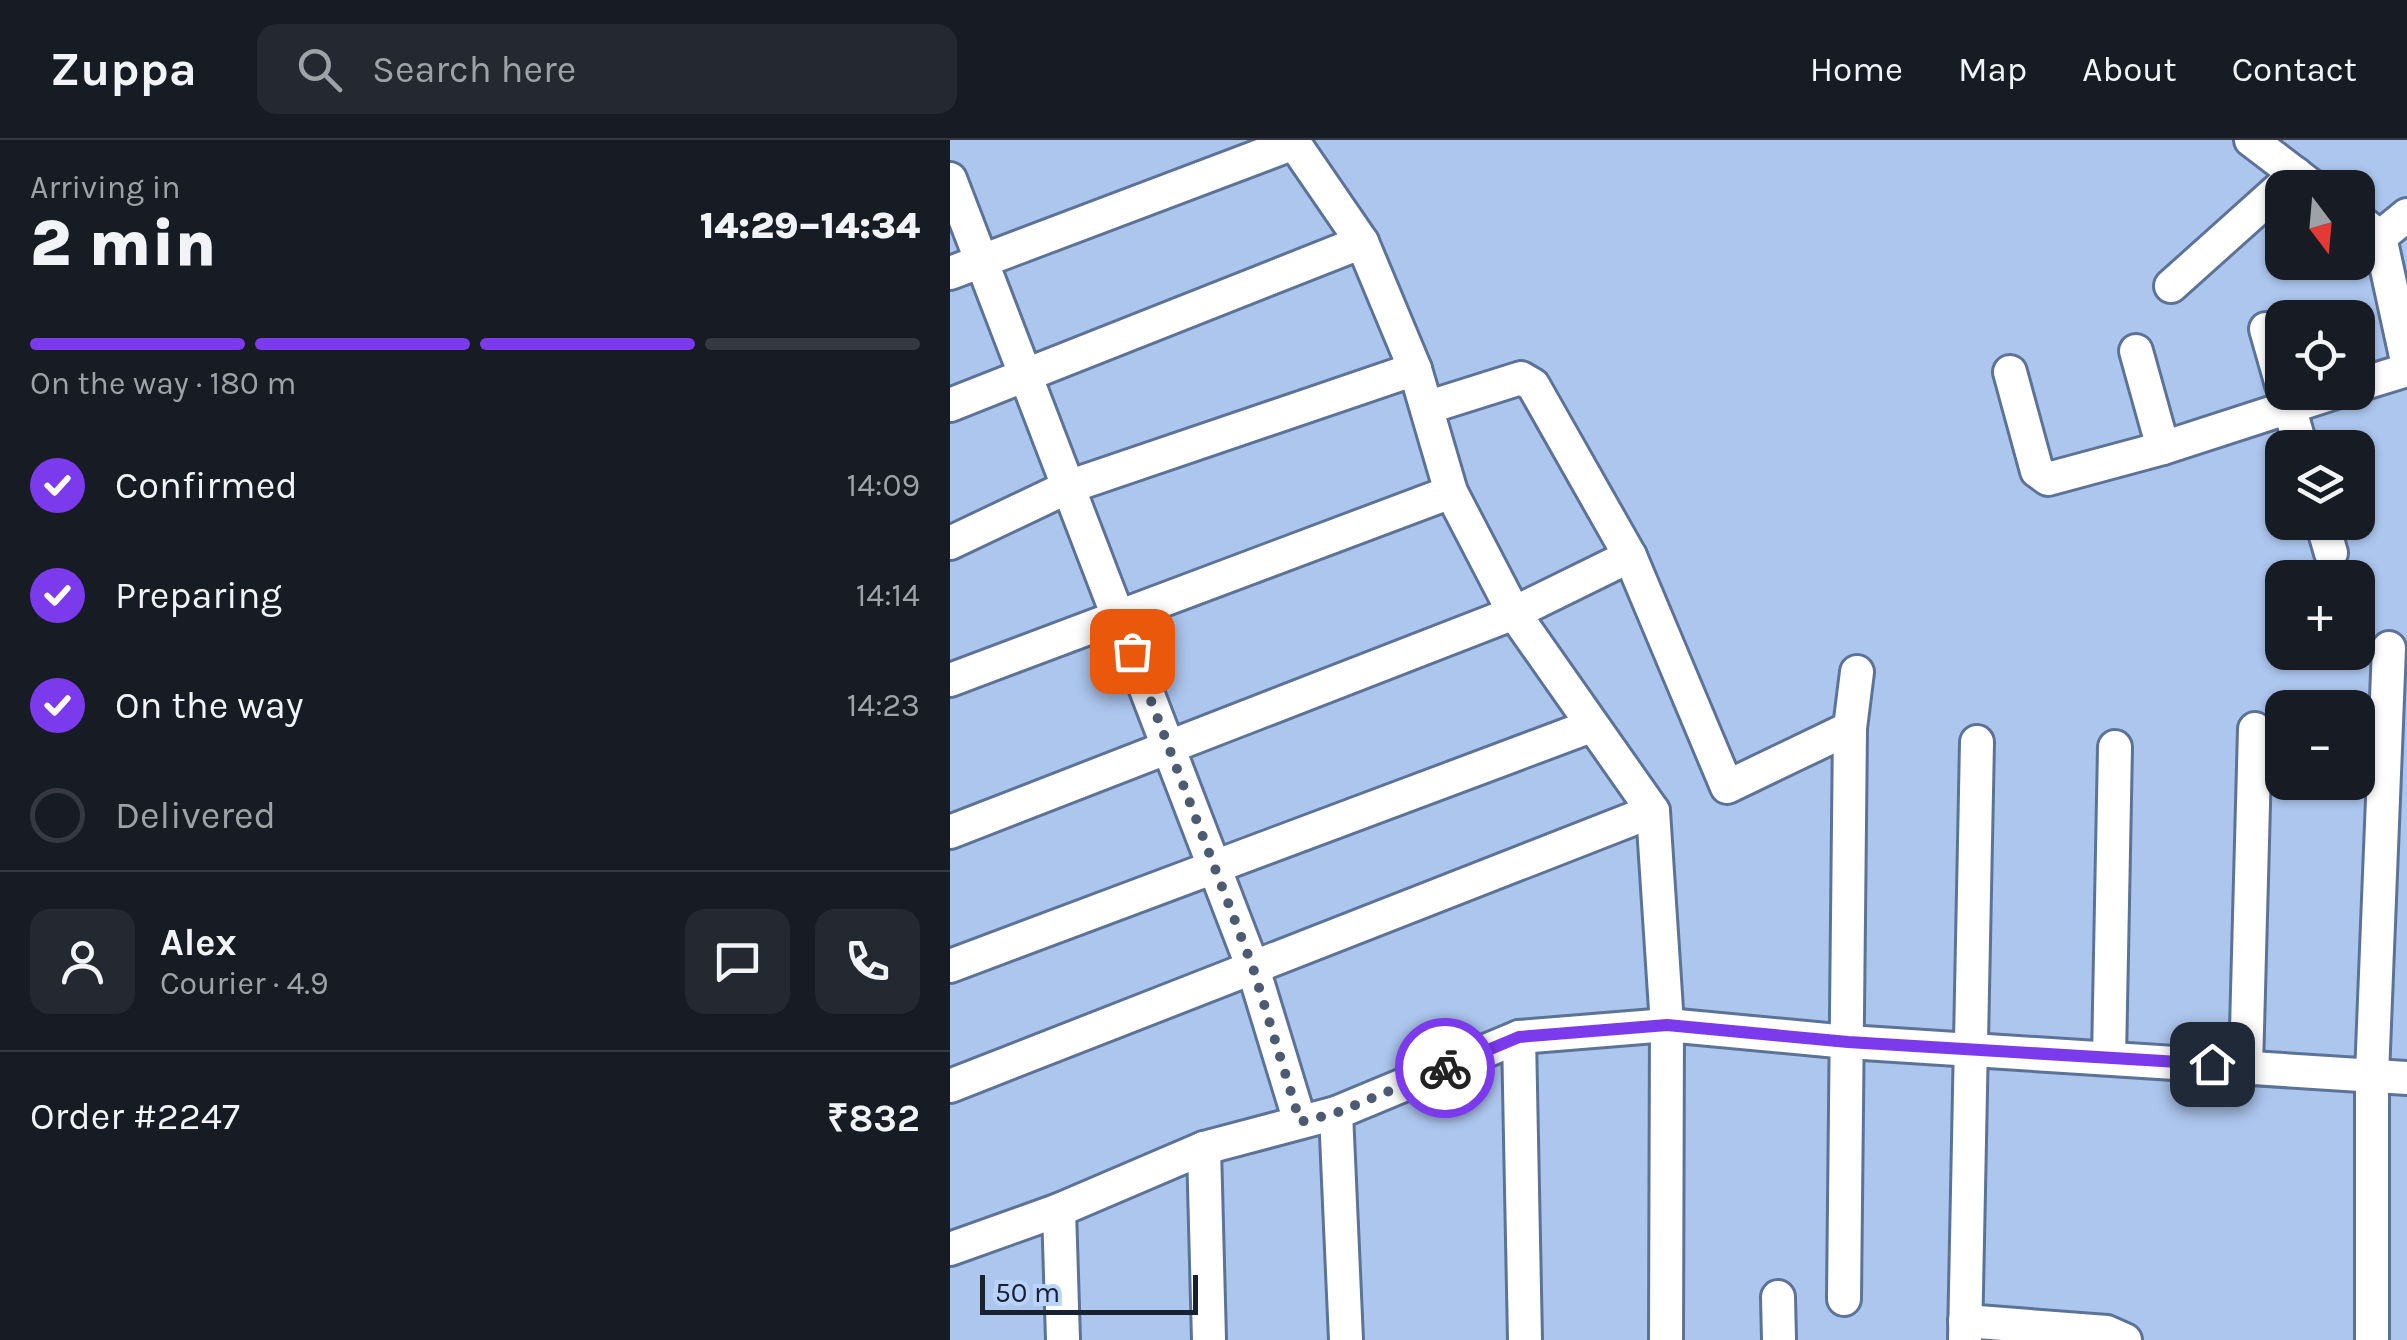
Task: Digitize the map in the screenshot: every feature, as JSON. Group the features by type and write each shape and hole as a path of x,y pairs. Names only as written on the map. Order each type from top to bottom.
{"street":[{"path":"2251,140 2291,170"},
{"path":"950,273 1293,142 1362,242 1415,369 1451,492 1514,613 1653,811 1667,1025 1666,1340"},
{"path":"950,179 1253,968 1300,1122"},
{"path":"2171,286 2265,212"},
{"path":"2375,226 2407,215"},
{"path":"950,404 1362,242"},
{"path":"2375,253 2407,361"},
{"path":"2136,351 2163,448"},
{"path":"950,543 1068,487 1415,369"},
{"path":"2375,380 2407,370"},
{"path":"2010,372 2037,471 2048,479 2163,448 2265,404"},
{"path":"1428,407 1521,378 1533,385 1630,556 1727,787 1850,728"},
{"path":"950,680 1451,492"},
{"path":"950,832 1514,613 1630,556"},
{"path":"2372,1340 2372,1075 2389,648"},
{"path":"1844,1299 1850,728 1857,672"},
{"path":"950,966 1591,726"},
{"path":"2246,1067 2255,728"},
{"path":"1977,742 1965,1330 2106,1332 2125,1340"},
{"path":"2109,1058 2115,747"},
{"path":"950,1086 1653,811"},
{"path":"951,1247 1059,1210 1204,1148 1336,1113 1519,1037 1667,1025 1848,1042 2407,1078"},
{"path":"1519,1037 1525,1340"},
{"path":"1336,1113 1346,1340"},
{"path":"1204,1148 1208,1340"},
{"path":"1059,1210 1063,1340"},
{"path":"1778,1297 1780,1340"}],"way so far":[{"path":"1132,651 1253,968 1300,1122 1336,1113 1445,1068"}],"route":[{"path":"1445,1068 1519,1037 1667,1025 1848,1042 2212,1064"}]}
